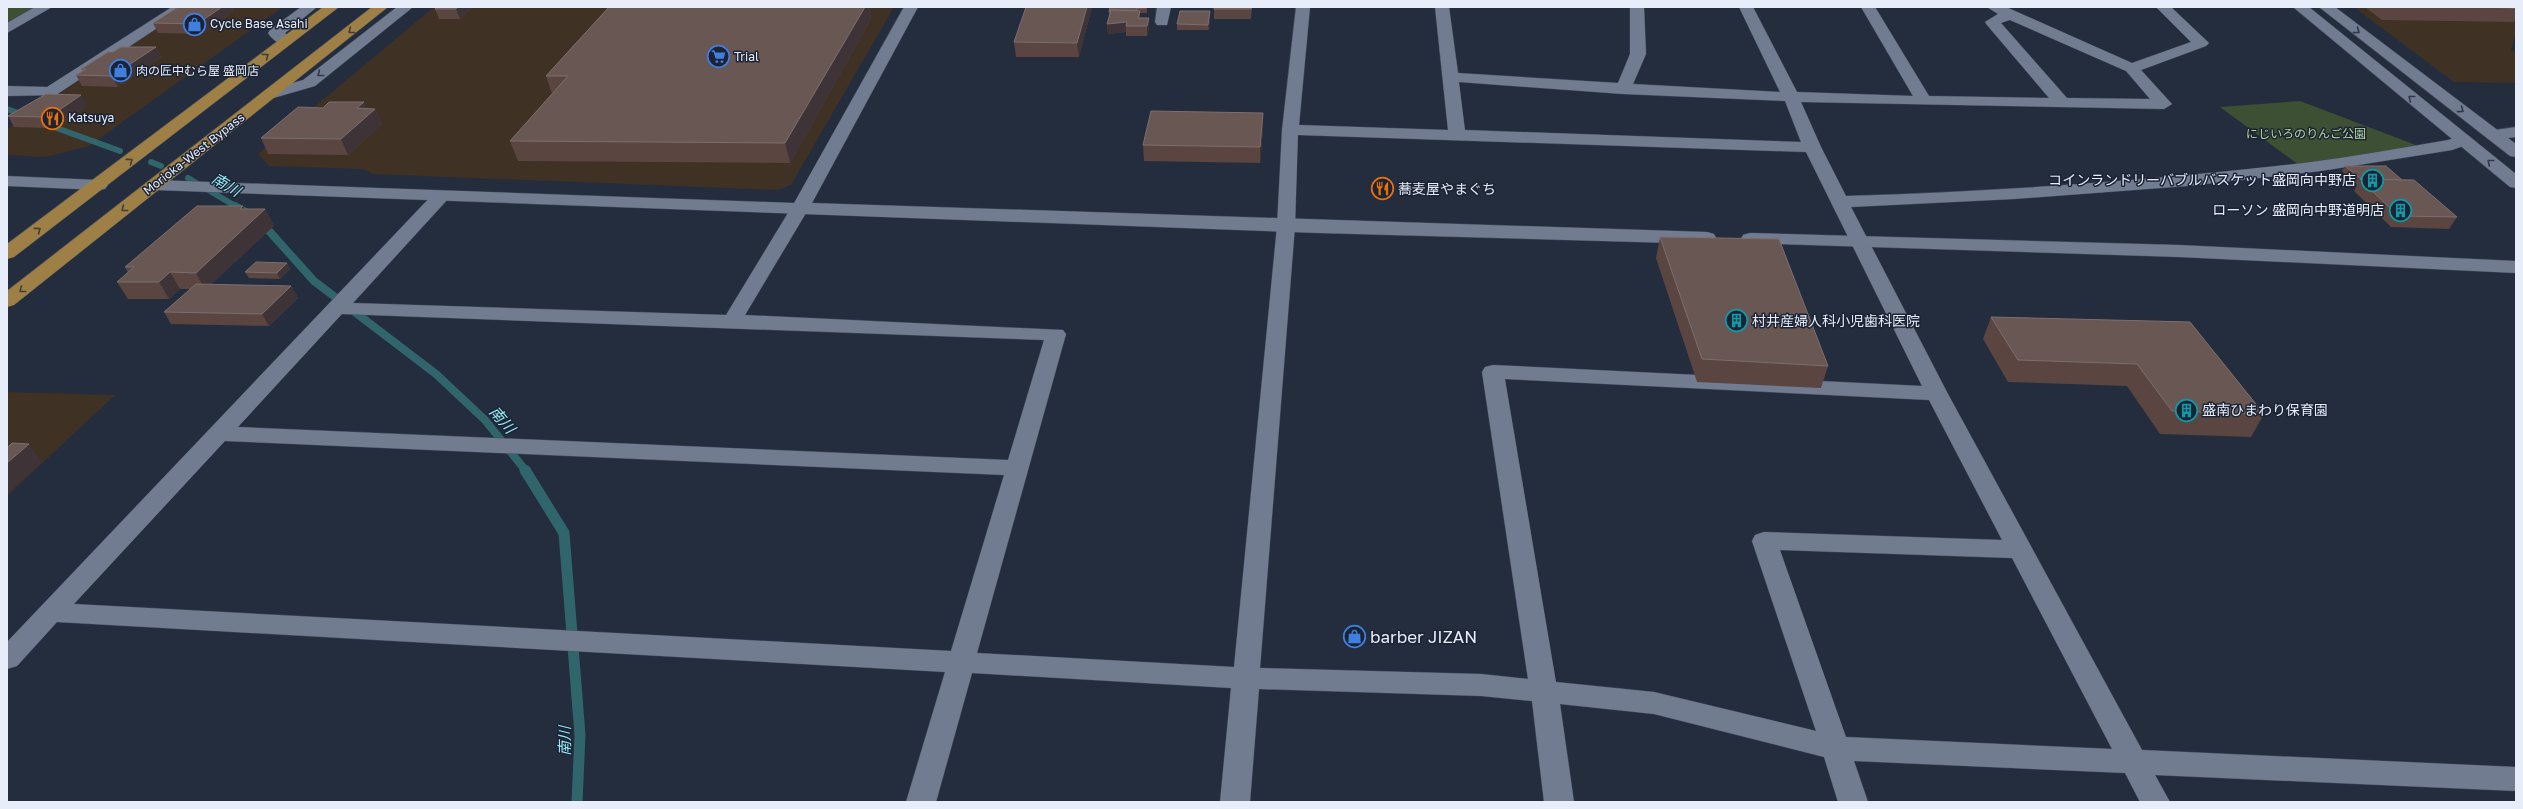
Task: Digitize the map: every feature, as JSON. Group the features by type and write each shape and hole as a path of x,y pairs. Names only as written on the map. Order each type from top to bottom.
{"highway":[{"path":"7,253 99,185 332,7"},
{"name":"Morioka-West Bypass","path":"7,301 382,7"}],"street":[{"path":"7,29 45,7"},
{"path":"7,91 50,92 182,7"},
{"path":"286,41 275,32 310,7"},
{"path":"270,94 309,83 406,7"},
{"path":"732,320 800,208 911,7"},
{"path":"1162,22 1164,7"},
{"path":"1235,802 1286,226 1290,130 1303,7"},
{"path":"1442,7 1457,135"},
{"path":"1623,89 1638,54 1637,7"},
{"path":"1746,7 1791,97 1812,147 1937,394 2155,802"},
{"path":"1868,7 1924,101"},
{"path":"1450,77 1623,89 1791,97 1924,101 2164,104 2131,68 1994,7"},
{"path":"2131,68 2201,43 2163,7"},
{"path":"2300,7 2516,184"},
{"path":"2326,7 2516,152"},
{"path":"2011,14 1992,22 2061,102"},
{"path":"1290,130 1812,147"},
{"path":"2494,135 2516,132"},
{"path":"1840,202 2056,192 2304,168 2452,145 2463,140"},
{"path":"7,181 99,185"},
{"path":"155,185 1286,226 2179,251 2348,261 2516,267"},
{"path":"7,659 334,308 442,195"},
{"path":"334,308 732,320 1056,334 963,662 921,802"},
{"path":"1559,802 1544,691 1493,372 1937,394"},
{"path":"218,433 1018,468"},
{"path":"1853,802 1836,748 1764,541 2020,549"},
{"path":"51,612 1245,677 1481,685 1654,703 1836,748 2516,779"}],"shaded area":[{"path":"189,7 283,7 89,146 46,157 7,155 7,129"},
{"path":"434,7 894,7 791,185 778,190 373,174 363,169 269,166 258,154"},
{"path":"2354,7 2505,7 2516,15 2516,33 2511,50 2516,52 2516,83 2454,82"},
{"path":"7,392 115,395 7,496"}],"green space":[{"path":"7,7 38,7 7,25"},
{"name":"にじいろのりんご公園","path":"2300,101 2421,147 2299,165 2220,107"}],"building":[{"path":"178,7 222,7 197,24 153,23"},
{"path":"438,7 458,7 456,9 435,9"},
{"name":"Trial","path":"609,7 865,7 785,143 510,141 568,76 546,76"},
{"path":"1026,7 1087,7 1077,43 1014,42"},
{"path":"1110,7 1146,8 1137,8 1136,11 1111,10 1109,12"},
{"path":"1214,7 1251,7 1251,9 1214,9"},
{"path":"2471,7 2516,7 2516,8"},
{"path":"1111,10 1140,11 1138,18 1149,18 1147,26 1126,26 1127,22 1107,24"},
{"path":"1180,11 1210,11 1208,25 1177,24"},
{"path":"121,47 156,47 112,76 76,75 86,69 81,69 108,52 113,52"},
{"path":"46,94 81,95 55,113 47,113 41,117 8,116"},
{"path":"329,102 364,102 357,108 375,109 341,139 261,138 298,107 323,108"},
{"path":"1151,111 1263,113 1260,147 1143,145"},
{"path":"2345,166 2386,166 2402,180 2361,179"},
{"path":"2360,179 2414,180 2457,217 2398,216"},
{"path":"197,206 243,206 240,209 265,209 196,273 170,272 159,282 117,282 134,267 125,267"},
{"name":"村井産婦人科小児歯科医院","path":"1660,237 1779,239 1828,366 1702,359"},
{"path":"256,262 287,263 277,273 245,272"},
{"path":"196,284 291,286 262,314 164,312"},
{"path":"1991,317 2190,322 2264,414 2172,411 2137,364 2018,360"},
{"path":"12,443 29,444 7,463 7,448"}],"waterway":[{"name":"南川","path":"7,109 26,116"},
{"name":"南川","path":"40,122 120,151"},
{"name":"南川","path":"151,162 161,166"},
{"name":"南川","path":"188,178 237,207"},
{"name":"南川","path":"235,206 247,213"},
{"name":"南川","path":"261,222 314,281 436,374 485,420 526,471"},
{"name":"南川","path":"525,470 564,533 580,735 577,802"}],"place":[{"name":"Cycle Base Asahi","path":"194,24"},
{"name":"Trial","path":"718,57"},
{"name":"肉の匠中むら屋 盛岡店","path":"121,71"},
{"name":"Katsuya","path":"53,118"},
{"name":"コインランドリーバブルバスケット盛岡向中野店","path":"2372,180"},
{"name":"蕎麦屋やまぐち","path":"1383,189"},
{"name":"ローソン 盛岡向中野道明店","path":"2400,210"},
{"name":"村井産婦人科小児歯科医院","path":"1736,321"},
{"name":"盛南ひまわり保育園","path":"2187,410"},
{"name":"barber JIZAN","path":"1354,637"}]}
